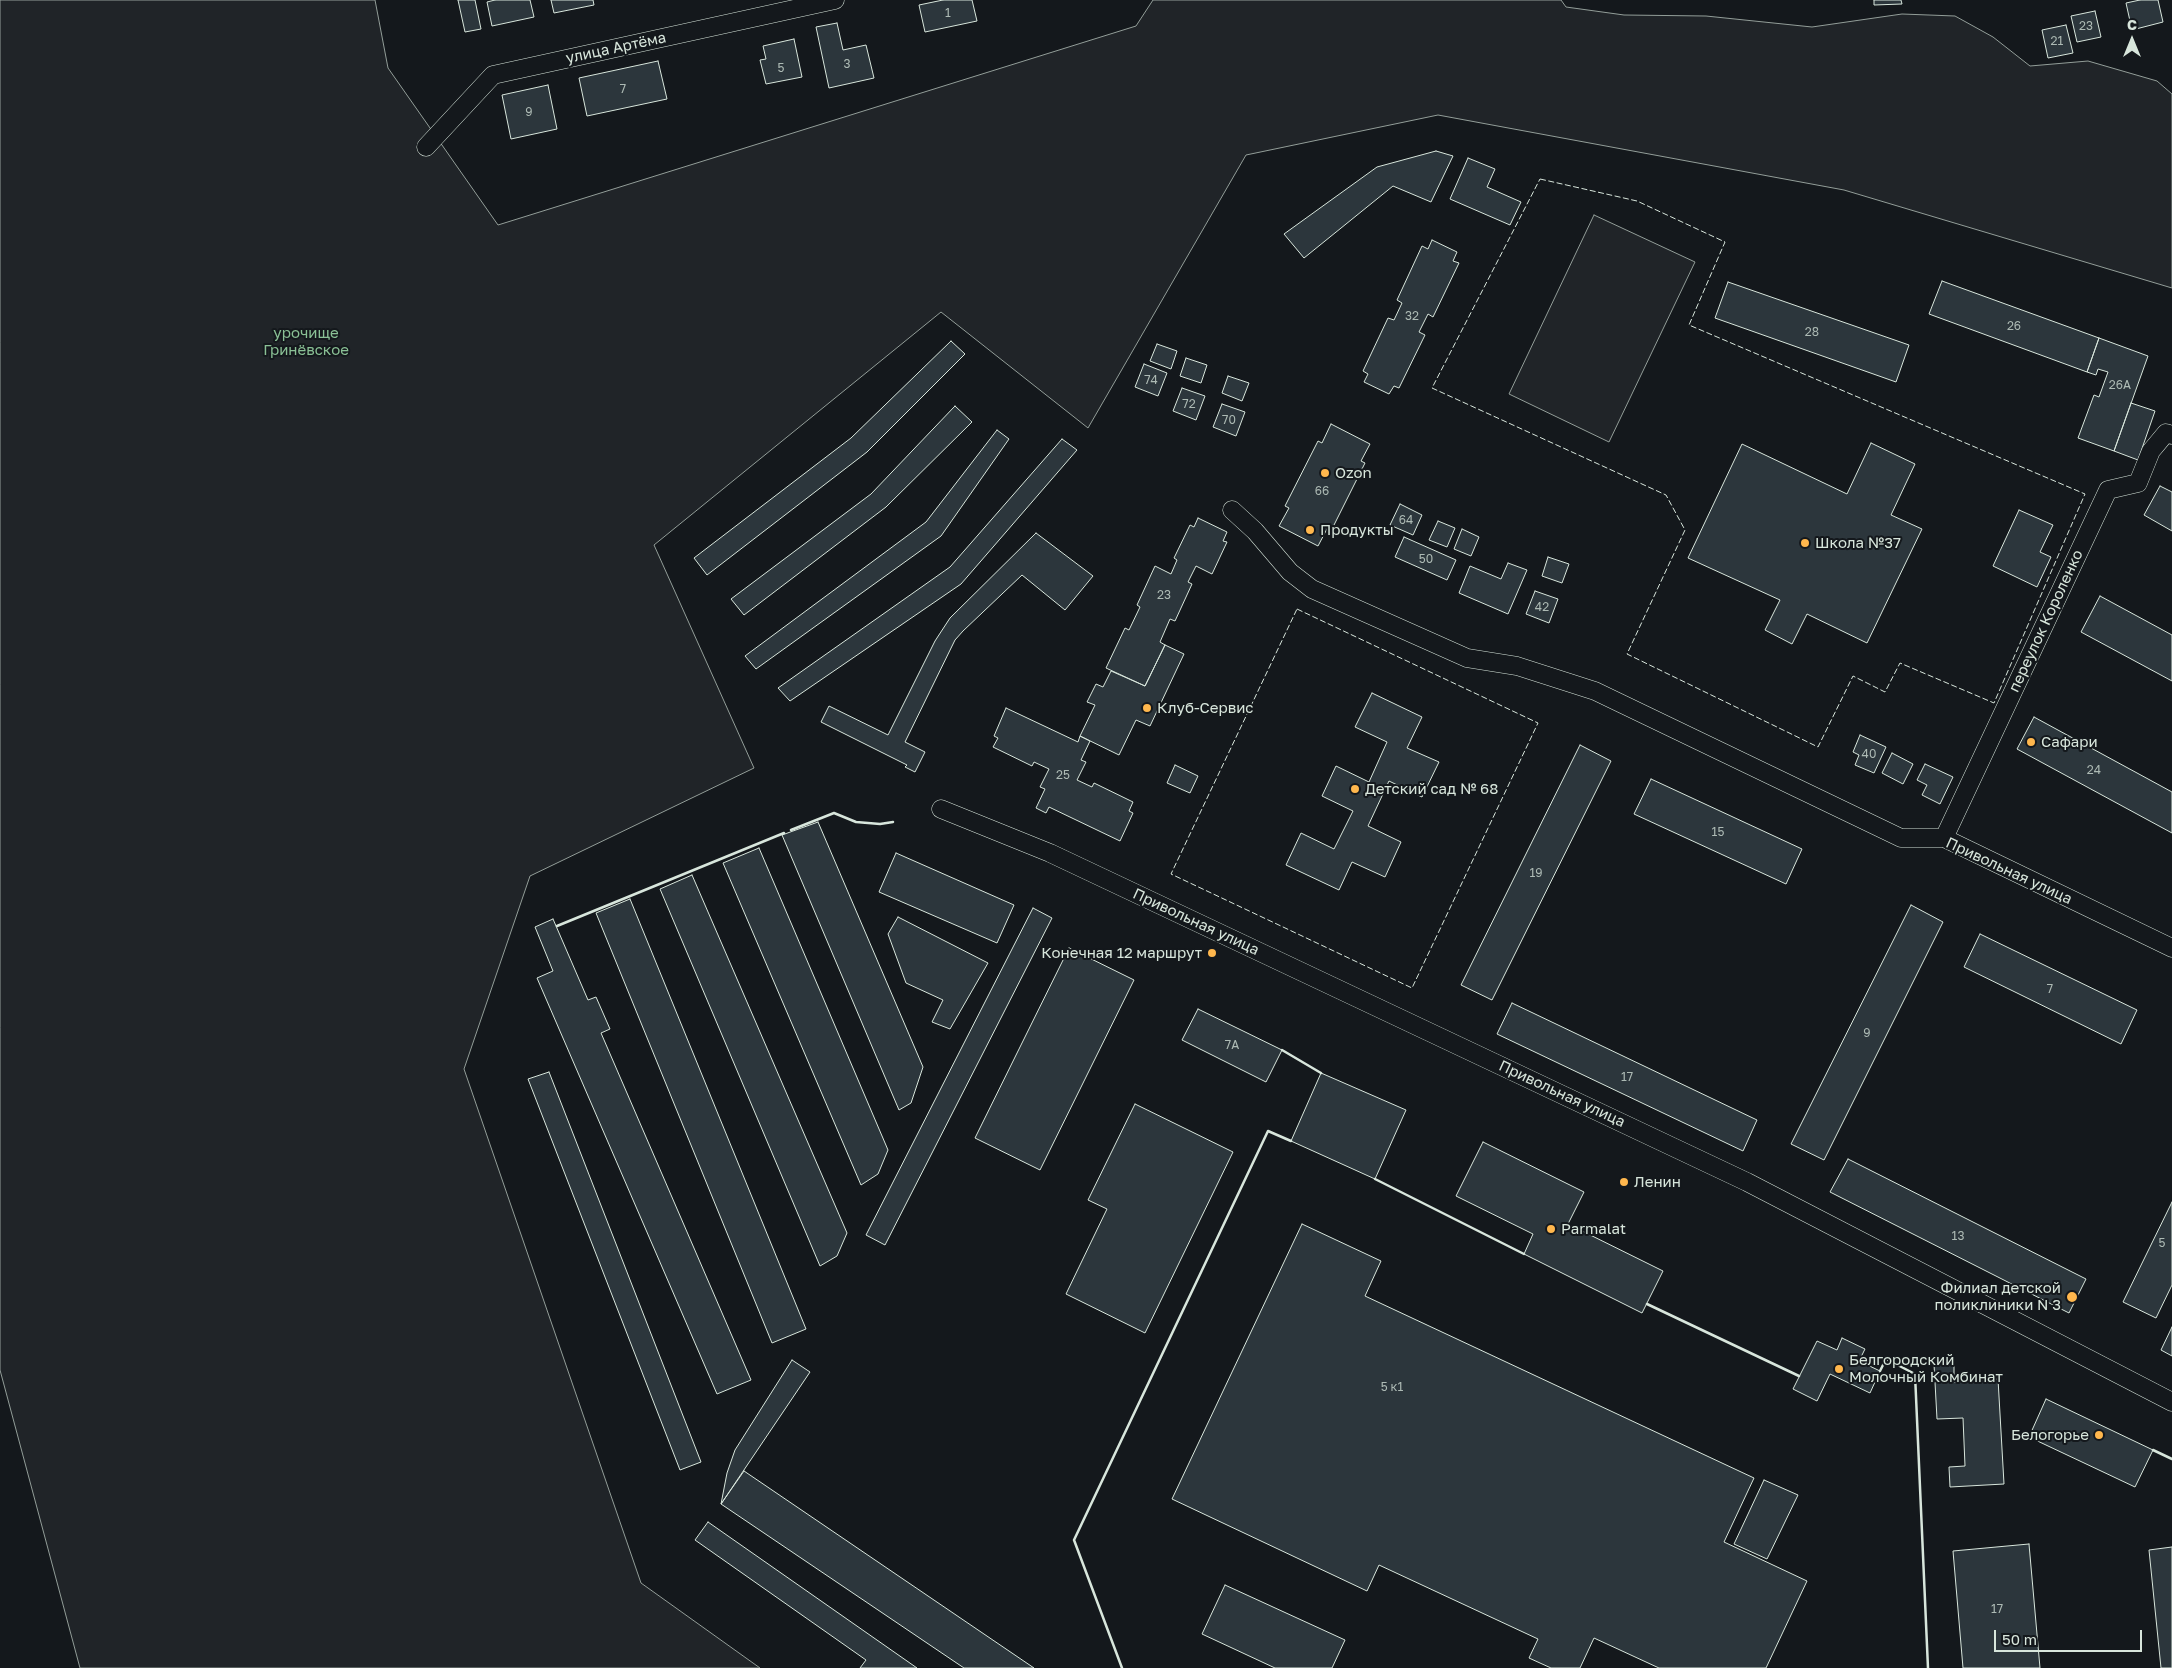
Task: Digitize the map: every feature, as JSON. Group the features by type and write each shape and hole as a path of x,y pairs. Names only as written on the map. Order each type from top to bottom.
{"street":[{"name":"улица Артёма","path":"426,147 493,75 834,0"},
{"name":"переулок Короленко","path":"1944,838 2108,490 2138,483 2151,451 2166,433 2172,434"},
{"name":"Привольная улица","path":"1232,510 1255,532 1290,572 1312,589 1467,658 1518,666 1556,676 1595,691 1901,838 1944,838 2172,948"},
{"name":"Привольная улица","path":"942,809 1050,853 1747,1182 2172,1402"}],"green space":[{"name":"урочище Гринёвское","path":"0,0 375,0 388,68 498,225 1136,26 1153,0 1561,0 1566,7 1624,15 1706,16 1812,27 1902,14 1955,16 1993,37 2030,66 2088,61 2157,81 2172,94 2172,288 1844,190 1438,115 1246,155 1088,428 941,312 654,545 754,768 530,876 464,1069 641,1583 760,1668 80,1668 0,1370"},
{"path":"1594,215 1695,262 1609,442 1509,394"}],"building":[{"path":"458,0 475,0 481,29 465,32"},
{"path":"495,0 530,0 534,17 492,26 487,2"},
{"path":"551,0 593,0 594,5 554,13"},
{"path":"943,0 972,0 977,21 925,32 919,5"},
{"path":"1874,0 1901,0 1902,4 1874,5"},
{"path":"2140,0 2158,0 2163,22 2132,30 2126,3"},
{"path":"2095,11 2101,37 2077,42 2071,16"},
{"path":"837,23 843,50 866,45 874,78 829,88 816,27"},
{"path":"2066,25 2073,53 2048,58 2042,30"},
{"path":"794,39 802,77 766,84 760,60 766,59 763,46"},
{"path":"658,61 667,99 587,116 579,78"},
{"path":"548,85 557,129 511,139 502,95"},
{"path":"1436,151 1453,156 1431,202 1393,186 1304,258 1284,234 1377,167"},
{"path":"1468,158 1495,169 1487,187 1521,202 1510,225 1450,199"},
{"path":"1432,240 1457,252 1453,261 1459,263 1433,317 1428,314 1419,332 1425,335 1399,388 1394,386 1389,394 1364,382 1368,374 1363,371 1388,318 1394,320 1402,303 1397,300 1422,246 1428,249"},
{"path":"1942,281 2099,338 2087,372 1929,314"},
{"path":"1728,282 1909,345 1896,382 1715,318"},
{"path":"2099,338 2148,356 2114,451 2078,438 2094,395 2099,397 2108,372 2098,369 2096,375 2087,372"},
{"path":"951,341 965,354 867,452 707,575 694,558 851,438"},
{"path":"1157,344 1177,351 1171,369 1150,361"},
{"path":"1186,358 1207,365 1201,383 1180,376"},
{"path":"1144,364 1167,373 1158,396 1135,387"},
{"path":"1228,376 1249,383 1242,401 1222,393"},
{"path":"1182,388 1205,396 1196,420 1173,411"},
{"path":"2131,403 2155,411 2138,460 2114,451"},
{"path":"1222,404 1245,412 1236,436 1213,427"},
{"path":"955,406 972,422 886,507 744,615 731,599 871,494"},
{"path":"1331,424 1370,444 1361,461 1365,463 1332,529 1328,527 1318,546 1279,526 1289,508 1285,506 1318,441 1322,443"},
{"path":"997,430 1009,439 941,536 756,669 745,656 926,522"},
{"path":"1062,439 1077,450 961,584 790,701 778,688 950,567"},
{"name":"Школа №37","path":"1871,443 1915,464 1891,515 1922,529 1867,643 1807,614 1792,644 1765,630 1780,600 1688,558 1742,444 1847,494"},
{"path":"2160,486 2172,492 2172,531 2144,515"},
{"path":"1400,504 1422,515 1413,535 1390,525"},
{"path":"2019,510 2053,525 2040,552 2051,557 2037,587 1993,566"},
{"path":"1198,518 1227,532 1223,541 1227,542 1212,574 1196,566 1188,582 1192,584 1175,621 1170,619 1160,642 1165,645 1145,686 1106,668 1125,628 1129,630 1140,607 1137,605 1155,566 1171,574 1177,560 1174,558 1190,525 1194,527"},
{"path":"1438,521 1455,528 1447,547 1429,540"},
{"path":"1462,529 1479,537 1471,556 1454,549"},
{"path":"1036,533 1093,576 1065,610 1022,575 963,631 955,640 905,742 925,752 915,772 905,767 907,765 821,722 829,706 888,735 935,641 950,618"},
{"path":"1404,537 1456,560 1447,580 1395,557"},
{"path":"1548,557 1569,564 1562,583 1542,576"},
{"path":"1508,563 1527,570 1508,614 1459,593 1470,566 1501,579"},
{"path":"1535,591 1558,599 1549,623 1526,614"},
{"path":"2100,596 2172,635 2172,681 2081,632"},
{"path":"1165,645 1184,654 1150,726 1136,720 1119,755 1080,736 1095,705 1087,702 1096,684 1103,687 1111,671 1145,686"},
{"name":"Детский сад № 68","path":"1372,693 1422,717 1407,748 1439,762 1422,797 1389,781 1368,826 1401,842 1385,877 1352,862 1339,890 1286,865 1301,833 1334,849 1353,811 1322,796 1336,766 1369,782 1387,742 1355,727"},
{"path":"1006,708 1078,742 1080,736 1090,741 1081,760 1086,762 1077,780 1092,787 1094,783 1133,802 1129,811 1133,813 1120,841 1049,807 1046,813 1036,808 1045,789 1040,787 1049,769 1034,762 1032,766 993,747 998,738 994,736"},
{"path":"2034,717 2172,792 2172,833 2017,749"},
{"path":"1860,735 1886,747 1874,773 1855,765 1859,755 1853,752"},
{"path":"1580,745 1611,761 1492,1000 1461,985"},
{"path":"1892,753 1913,764 1903,784 1882,773"},
{"path":"1925,764 1953,777 1940,804 1922,795 1927,785 1917,780"},
{"path":"1175,765 1198,776 1190,793 1167,783"},
{"path":"1651,779 1802,849 1786,884 1634,814"},
{"path":"818,822 923,1067 911,1103 899,1110 782,835"},
{"path":"759,848 888,1150 878,1174 861,1185 723,863"},
{"path":"896,853 1014,905 997,943 879,892"},
{"path":"692,875 847,1233 837,1256 820,1266 660,889"},
{"path":"630,899 806,1329 772,1343 596,913"},
{"path":"1911,905 1943,922 1824,1160 1791,1144"},
{"path":"1033,908 1052,918 885,1245 866,1235"},
{"path":"898,917 988,963 950,1029 932,1022 943,1000 906,983 888,934"},
{"path":"553,919 588,1000 596,997 610,1029 601,1033 751,1380 717,1394 537,978 553,971 535,927"},
{"path":"1980,934 2137,1010 2121,1044 1964,967"},
{"path":"1069,948 1134,980 1040,1170 975,1138"},
{"path":"1512,1003 1757,1120 1743,1151 1497,1034"},
{"path":"1198,1009 1282,1050 1266,1082 1182,1040"},
{"path":"549,1072 701,1462 680,1470 528,1079"},
{"path":"1321,1073 1406,1110 1375,1179 1291,1141"},
{"path":"1135,1104 1233,1152 1145,1333 1066,1294 1107,1209 1088,1200"},
{"name":"Parmalat","path":"1483,1142 1584,1192 1568,1224 1663,1271 1642,1313 1524,1254 1533,1234 1456,1196"},
{"path":"1848,1159 2086,1279 2069,1313 1830,1192"},
{"path":"2172,1202 2172,1285 2156,1318 2123,1302"},
{"path":"1302,1224 1381,1261 1365,1296 1754,1478 1724,1542 1807,1581 1766,1668 1659,1668 1594,1638 1580,1668 1551,1668 1529,1658 1538,1639 1379,1565 1367,1591 1172,1499"},
{"path":"2172,1327 2172,1356 2161,1350"},
{"name":"Белгородский Молочный Комбинат","path":"1842,1338 1865,1349 1859,1361 1880,1371 1870,1393 1830,1374 1817,1401 1793,1389 1817,1341 1837,1350"},
{"path":"792,1360 810,1372 721,1504 727,1473 735,1450"},
{"path":"1954,1363 1954,1382 1998,1379 2004,1484 1950,1487 1949,1467 1965,1466 1963,1418 1937,1419 1934,1364"},
{"path":"2046,1399 2153,1450 2135,1487 2029,1437"},
{"path":"744,1471 1034,1668 964,1668 721,1504"},
{"path":"1764,1480 1798,1495 1767,1559 1734,1544"},
{"path":"708,1522 917,1668 860,1668 866,1660 695,1540"},
{"path":"2029,1544 2040,1668 1963,1668 1953,1551"},
{"path":"2172,1547 2172,1668 2161,1668 2149,1550"},
{"path":"1225,1585 1345,1640 1332,1668 1275,1668 1202,1634"}],"fence":[{"path":"1540,179 1637,201 1725,242 1689,325 2085,494 1994,703 1900,663 1885,692 1853,676 1818,747 1627,654 1685,530 1666,495 1432,388 1540,179"},
{"path":"1297,609 1538,723 1412,988 1171,874 1297,609"}],"wall":[{"path":"791,830 834,813 856,822 880,824 893,822"},
{"path":"557,926 784,833"},
{"path":"1282,1050 1321,1073"},
{"path":"1122,1668 1074,1540 1268,1131 1291,1141"},
{"path":"1375,1179 1524,1254"},
{"path":"1647,1304 1799,1376"},
{"path":"1880,1371 1886,1359 1915,1374 1928,1668"},
{"path":"2153,1450 2172,1459"}],"place":[{"name":"Ozon","path":"1325,473"},
{"name":"Продукты","path":"1310,530"},
{"name":"Школа №37","path":"1805,543"},
{"name":"Клуб-Сервис","path":"1147,708"},
{"name":"Сафари","path":"2031,742"},
{"name":"Детский сад № 68","path":"1355,789"},
{"name":"Конечная 12 маршрут","path":"1212,953"},
{"name":"Ленин","path":"1624,1182"},
{"name":"Parmalat","path":"1551,1229"},
{"name":"Филиал детской поликлиники N 3","path":"2072,1297"},
{"name":"Белгородский Молочный Комбинат","path":"1839,1369"},
{"name":"Белогорье","path":"2099,1435"}]}
